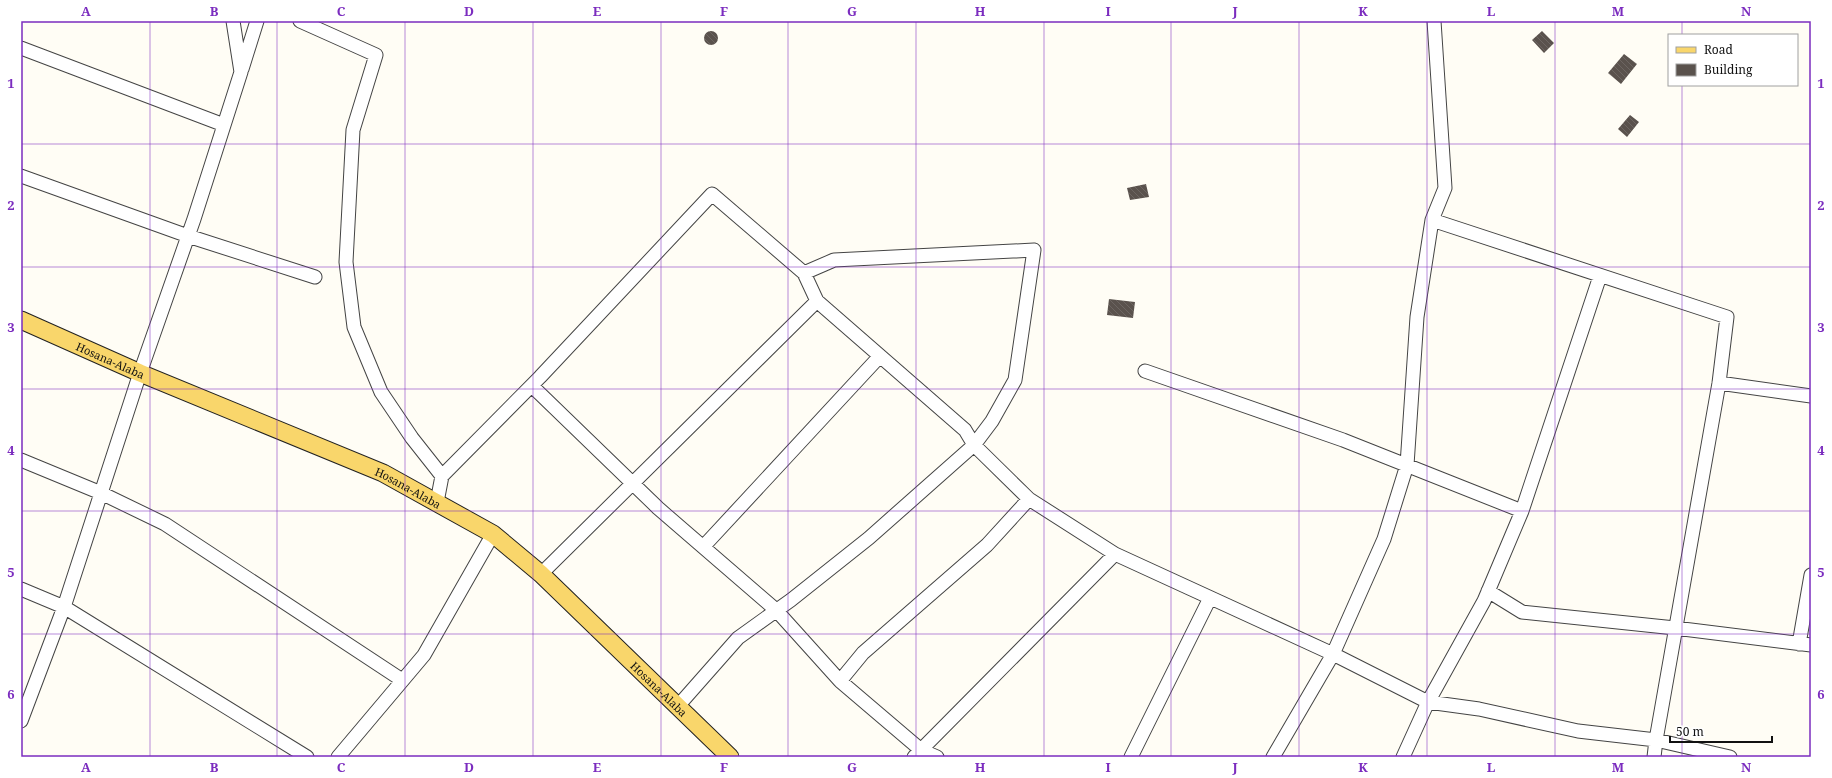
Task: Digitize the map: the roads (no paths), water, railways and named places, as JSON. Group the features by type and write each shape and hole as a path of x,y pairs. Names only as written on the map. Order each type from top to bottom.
{"main road":[{"name":"Hosana-Alaba","path":"21,320 140,373 383,472 494,534 541,574 730,757"}],"street":[{"path":"233,21 241,72"},
{"path":"21,721 64,607 140,373 188,236 256,21"},
{"path":"300,21 376,54 353,130 346,262 354,327 381,392 412,438 442,476"},
{"path":"1273,757 1333,654 1384,539 1407,465 1416,317 1432,220 1445,188 1434,21"},
{"path":"21,48 224,125"},
{"path":"21,176 188,236 315,277"},
{"path":"437,502 442,476 532,386 712,194 804,273 817,301 965,430 974,445 1029,499 1115,554 1333,654 1428,702 1478,709 1578,731 1656,740 1730,757"},
{"path":"1432,220 1727,317 1719,383 1675,628 1654,757"},
{"path":"678,706 738,638 870,538 974,445 992,421 1015,380 1034,250 834,260 804,273"},
{"path":"1402,757 1428,702 1488,592 1522,511 1600,276"},
{"path":"541,574 817,301"},
{"path":"703,547 880,356"},
{"path":"1145,371 1343,440 1522,511"},
{"path":"1719,383 1811,396"},
{"path":"532,386 633,484 776,610 840,681 917,754 937,757"},
{"path":"21,460 101,493 165,524 402,680"},
{"path":"840,681 869,648 987,545 1029,499"},
{"path":"338,757 424,654 494,534"},
{"path":"917,754 1115,554"},
{"path":"1488,592 1522,612 1675,628 1805,645 1811,575"},
{"path":"21,589 64,607 306,757"},
{"path":"1131,757 1210,598"}]}
